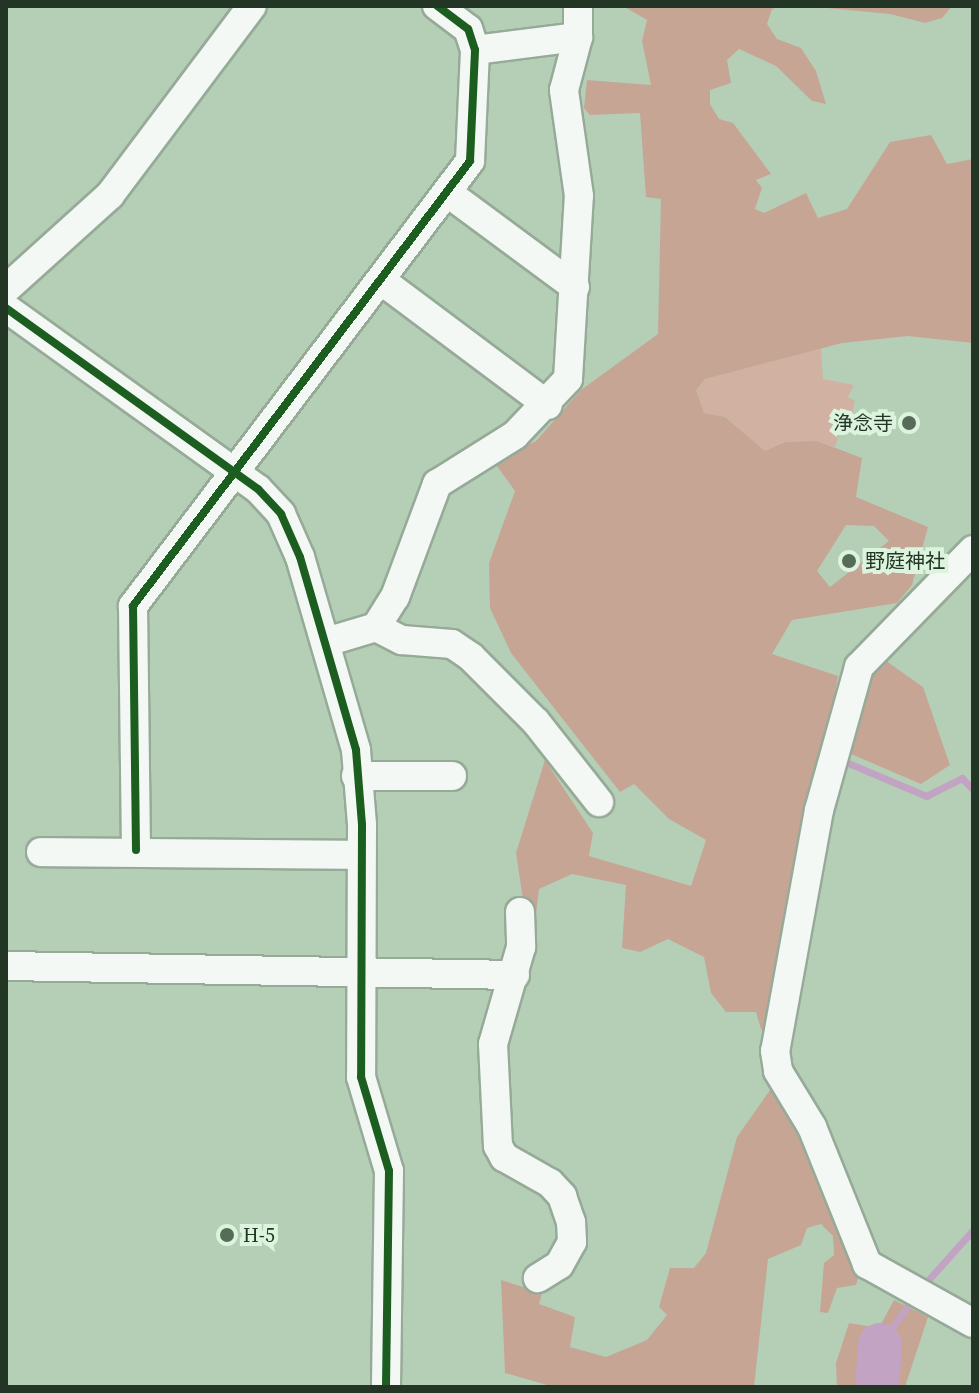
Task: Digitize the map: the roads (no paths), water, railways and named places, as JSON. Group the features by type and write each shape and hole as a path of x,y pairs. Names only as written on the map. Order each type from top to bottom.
{"street":[{"path":"6,289 110,195 252,6"},
{"path":"136,850 133,606 470,161 475,50 468,29 437,6"},
{"path":"326,642 376,627 395,597 437,484 515,435 548,405 568,379 579,196 564,90 578,37 578,6"},
{"path":"475,50 578,37"},
{"path":"448,193 575,287"},
{"path":"382,281 548,405"},
{"path":"6,308 236,473 281,514 300,557 343,690 356,750 361,1077 389,1171 386,1387"},
{"path":"973,550 859,667 819,810 775,1051 778,1071 812,1127 867,1264 913,1293 973,1323"},
{"path":"376,627 402,640 452,644 471,657 536,722 599,802"},
{"path":"356,776 452,776"},
{"path":"41,852 136,850 360,855"},
{"path":"520,912 515,975 493,1044 498,1146 504,1157 550,1183 562,1196 571,1222 572,1242 559,1265 538,1278"},
{"path":"6,966 515,975"}],"waterway":[{"path":"848,763 926,796 962,778 973,790"},
{"path":"921,1288 973,1230"},
{"path":"880,1345 913,1298"},
{"path":"877,1387 880,1345"}],"place":[{"name":"浄念寺","path":"909,423"},
{"name":"野庭神社","path":"849,561"},
{"name":"H-5","path":"227,1235"}]}
